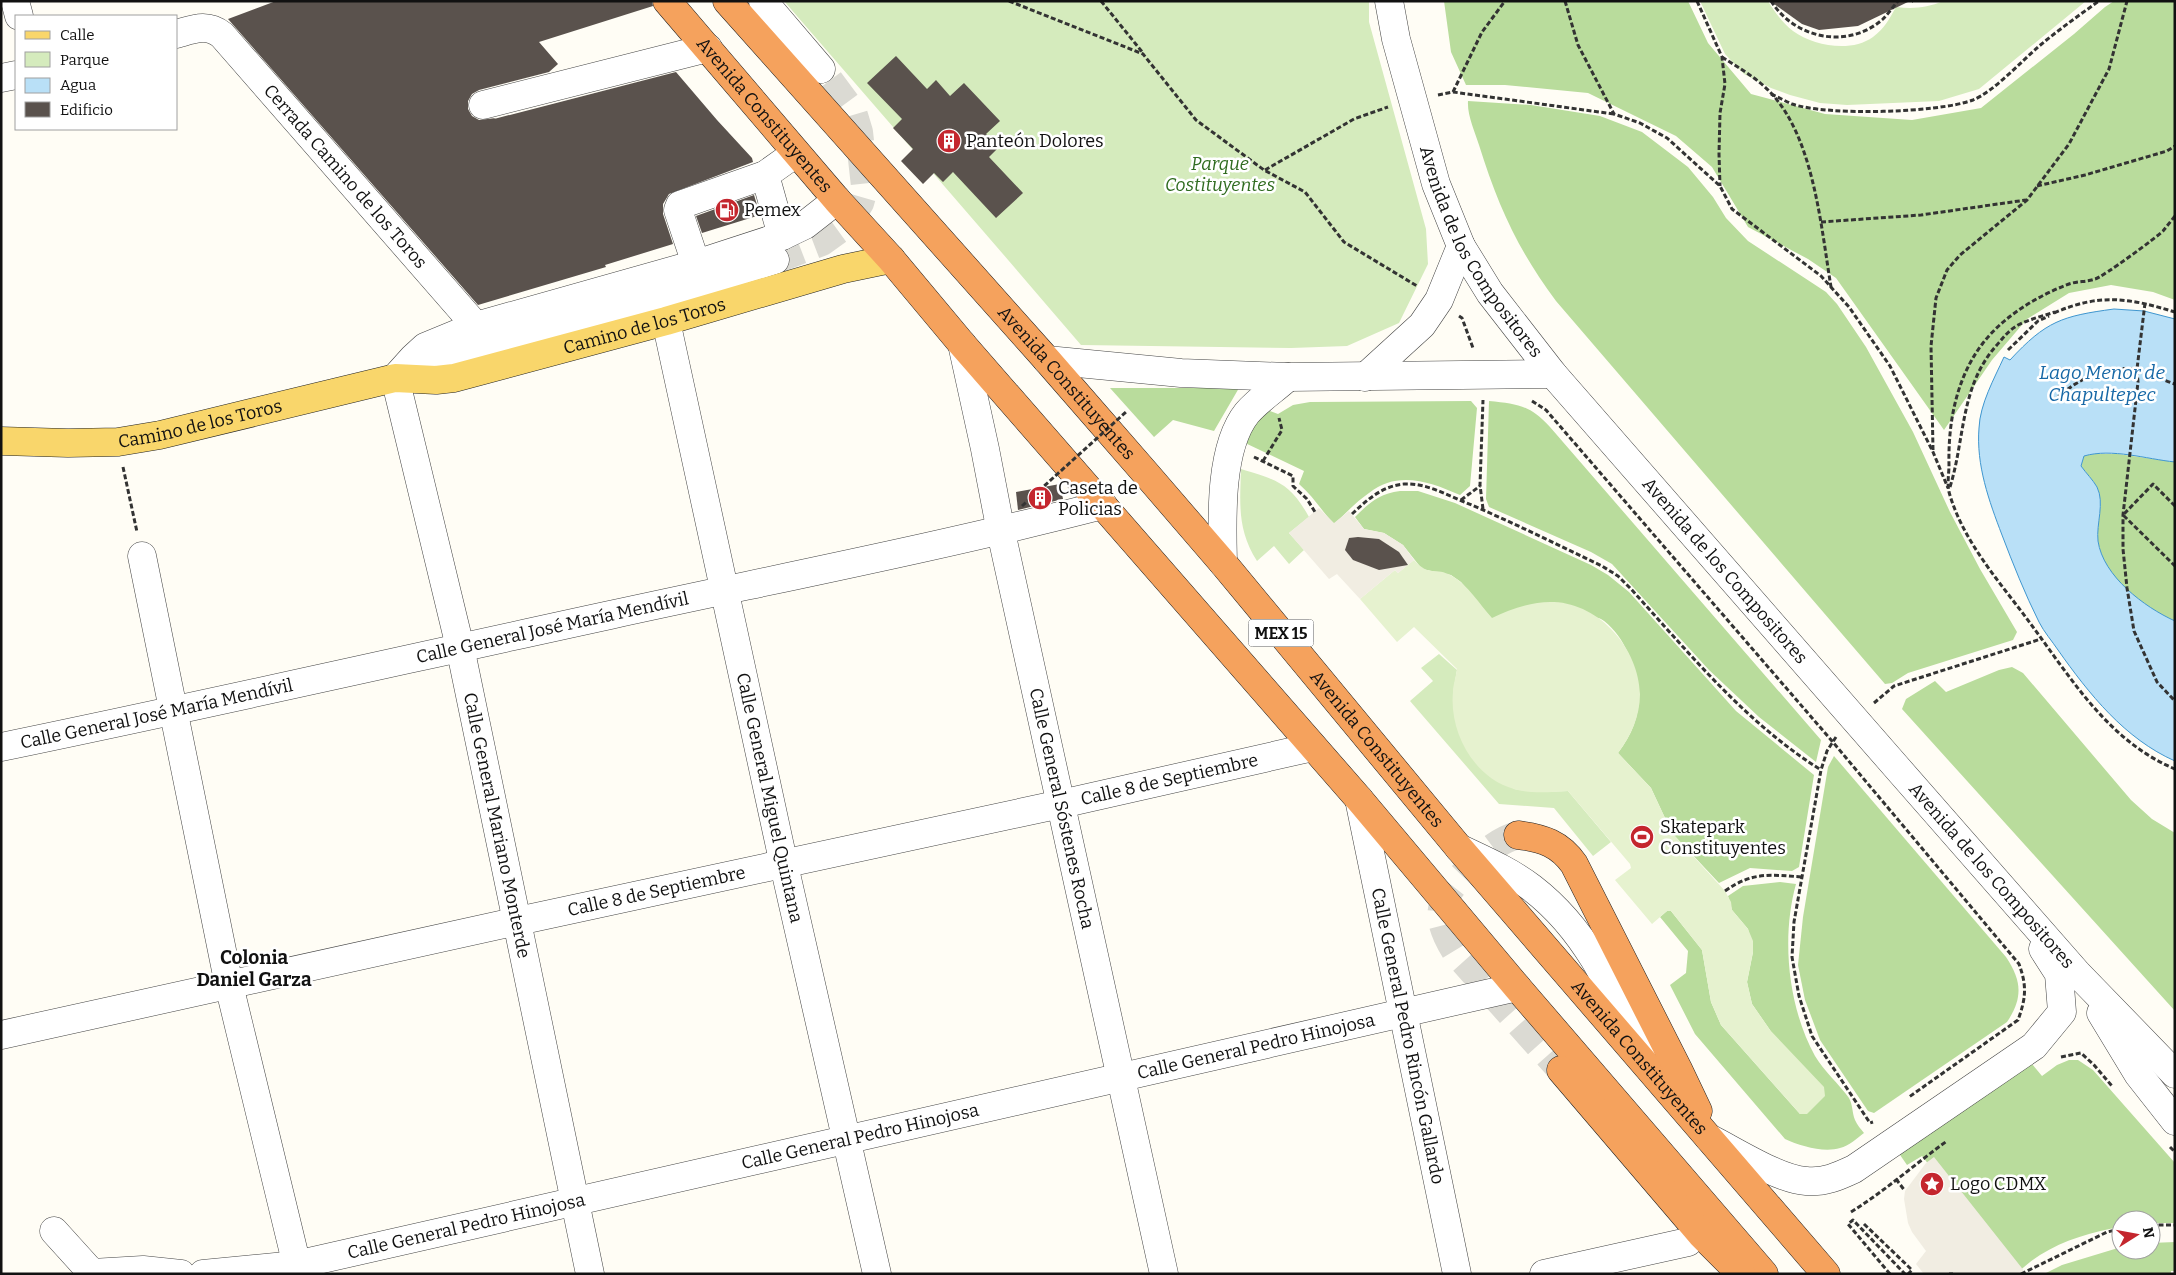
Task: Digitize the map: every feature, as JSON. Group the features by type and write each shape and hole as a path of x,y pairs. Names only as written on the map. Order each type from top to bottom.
{"highway":[{"name":"Avenida Constituyentes","path":"667,1 796,153 891,259 962,344 1359,800 1764,1274"},
{"name":"Avenida Constituyentes","path":"727,1 1048,360 1223,563 1459,848 1826,1274"},
{"path":"1518,835 1535,837 1552,844 1565,852 1574,864 1674,1060 1709,1138"},
{"path":"1561,1070 1701,1234 1741,1274"}],"main road":[{"name":"Camino de los Toros","path":"1,441 118,442 160,435 395,378 436,380 454,378 850,267 891,259"}],"street":[{"path":"15,1 19,15"},
{"path":"763,1 821,69"},
{"name":"Avenida de los Compositores","path":"1389,1 1396,39 1436,184 1461,246 1490,293 1553,374 1855,720 2077,973 2175,1074"},
{"name":"Cerrada Camino de los Toros","path":"178,34 200,28 214,30 222,35 476,326"},
{"path":"484,105 708,48"},
{"path":"1,78 15,75"},
{"path":"696,264 678,210 680,205 765,175 796,153"},
{"path":"765,175 778,248"},
{"path":"395,378 425,347 476,326 696,264 778,248 837,200"},
{"path":"1365,377 1422,325 1439,300 1461,246"},
{"name":"Camino de los Toros","path":"395,378 778,248"},
{"name":"Calle General Miguel Quintana","path":"666,320 723,590 877,1274"},
{"name":"Calle General Sóstenes Rocha","path":"962,344 1001,532 1164,1274"},
{"path":"1048,360 1181,373 1288,377 1553,374"},
{"path":"1223,563 1222,517 1224,484 1231,446 1247,414 1288,377"},
{"name":"Calle General Mariano Monterde","path":"395,378 460,647 590,1274"},
{"name":"Calle General José María Mendívil","path":"1,747 173,712 460,647 1001,532 1103,505"},
{"path":"142,556 229,985 298,1269"},
{"name":"Calle 8 de Septiembre","path":"1,1035 518,921 784,865 1313,747"},
{"name":"Calle General Pedro Rincón Gallardo","path":"1359,800 1458,1274"},
{"path":"1709,1138 1777,1172 1804,1181 1821,1181 1836,1177 1854,1169 2034,1046 2062,1012 2059,974 2009,895"},
{"path":"2077,973 2172,1133"},
{"name":"Calle General Pedro Hinojosa","path":"203,1274 298,1269 575,1201 1121,1079 1517,987"},
{"path":"54,1231 92,1273 143,1270 181,1274"},
{"path":"1544,1274 1688,1242"}],"path":[{"path":"1009,1 1143,54"},
{"path":"1101,1 1196,120 1264,170 1305,192 1344,242 1439,300 1462,318 1483,375 1480,485 1483,509"},
{"path":"1453,92 1482,32 1505,1"},
{"path":"1565,1 1578,44 1614,114 1640,123 1667,138 1720,186 1732,209 1821,276 1849,307 1890,366 1933,452 1973,545 2065,673 2094,708 2114,728 2145,752 2162,764 2175,769"},
{"path":"1697,1 1722,57 1724,84 1720,113 1720,186"},
{"path":"1771,1 1783,17 1797,28 1814,35 1832,38 1850,36 1868,30 1883,19 1898,1"},
{"path":"1771,94 1792,104 1846,110 1906,111 1974,100 1997,84 2046,41 2099,1"},
{"path":"1933,452 1931,346 1936,298 1947,270 1960,255 2027,200 2069,144 2109,69 2127,1"},
{"path":"1722,57 1749,74 1771,94 1791,120 1807,162 1817,200 1831,287"},
{"path":"2037,186 2085,175 2167,152 2175,146"},
{"path":"1821,222 1921,215 2027,200"},
{"path":"1949,490 1948,450 1956,399 1968,366 1983,343 2022,308 2045,294 2071,283 2097,279 2162,232 2175,216"},
{"path":"1949,490 1955,470 1961,428 1969,396 1980,368 2009,331 2018,325 2075,304 2094,301 2130,300 2175,312"},
{"path":"2145,303 2123,514 2123,549 2134,631 2157,682 2175,700"},
{"path":"2008,350 2038,321 2055,312"},
{"path":"2056,399 2071,385 2100,372 2137,369 2175,384"},
{"path":"1528,398 1546,410 1832,741 2019,964 2025,980 2025,1002 2018,1020 1902,1102"},
{"path":"1022,506 1126,412"},
{"path":"1263,461 1282,430 1278,414"},
{"path":"118,442 142,556"},
{"path":"1231,446 1293,476 1294,486 1307,499 1315,512"},
{"path":"1352,514 1366,500 1384,489 1404,484 1423,486 1439,490 1483,509 1602,566 1618,576 1746,713 1802,758 1821,770"},
{"path":"2123,514 2153,484 2175,506"},
{"path":"1460,500 1480,485"},
{"path":"2123,514 2175,566"},
{"path":"1878,1118 1870,1124 1812,1036 1799,996 1792,957 1794,922 1821,770 1832,741 1894,686 2041,639"},
{"path":"1725,891 1739,881 1760,874 1803,877"},
{"path":"2057,1060 2063,1056 2081,1053 2094,1064 2116,1090"},
{"path":"2172,1133 2175,1152"},
{"path":"1851,1212 1881,1193 1896,1179 1951,1138"},
{"path":"1896,1179 1905,1191"},
{"path":"1864,1224 1912,1270 1905,1273 1853,1220 1848,1224 1890,1274"},
{"path":"2161,1225 2175,1225"},
{"path":"2021,1274 2111,1231"}],"green space":[{"name":"Parque Costituyentes","path":"784,1 1369,1 1369,22 1426,229 1428,264 1399,323 1347,346 1291,348 1081,345"},
{"path":"1444,1 1688,1 1708,43 1751,94 1825,114 1912,120 1981,108 2114,1 2175,1 2175,300 2153,292 2111,285 2069,293 2027,319 1992,360 1944,430 1836,278 1808,259 1748,227 1712,167 1676,136 1588,93 1505,85 1466,85 1451,52"},
{"path":"1700,1 1768,1 1786,25 1793,31 1811,41 1833,46 1844,46 1864,42 1877,34 1884,27 1896,7 1920,7 1943,1 2086,1 1979,89 1939,101 1847,105 1820,103 1790,95 1771,88 1744,74 1725,54"},
{"path":"1468,101 1531,105 1600,116 1642,132 1688,167 1713,197 1726,218 1748,241 1826,292 1837,304 1866,347 1913,432 1950,512 1980,569 2017,632 2013,640 1908,673 1892,683 1885,684 1556,301 1531,264 1510,227 1486,167 1469,112"},
{"path":"1110,388 1239,388 1214,431 1173,420 1154,437"},
{"path":"1471,401 1477,408 1470,486 1460,495 1426,483 1403,480 1391,482 1380,486 1364,497 1334,524 1309,493 1299,484 1304,471 1243,442 1262,408 1278,414 1293,405 1310,402"},
{"path":"1489,401 1523,407 1536,414 1550,427 1821,740 1816,762 1759,717 1709,670 1612,564 1591,552 1489,507 1486,499"},
{"path":"2118,454 2175,462 2175,621 2138,599 2116,578 2101,554 2098,541 2099,493 2095,484 2081,466 2084,456"},
{"path":"1241,469 1264,476 1281,484 1295,497 1309,517 1289,533 1304,550 1289,564 1274,546 1257,561 1251,550 1241,516"},
{"path":"1400,491 1418,491 1455,503 1591,565 1608,575 1629,592 1736,711 1814,775 1799,867 1792,871 1750,868 1719,883 1672,833 1651,788 1618,753 1633,728 1639,702 1636,675 1632,661 1615,631 1601,619 1591,617 1513,612 1492,619 1461,582 1451,575 1422,569 1403,545 1384,533 1364,529 1355,517 1375,500 1386,494"},
{"name":"Skatepark Constituyentes","path":"1414,560 1424,569 1446,573 1458,580 1469,590 1492,618 1530,604 1554,602 1571,605 1587,611 1601,620 1614,632 1624,646 1633,661 1638,677 1640,702 1634,725 1618,753 1651,788 1672,833 1725,891 1731,902 1732,910 1748,929 1753,941 1753,952 1747,982 1752,1004 1770,1030 1824,1087 1825,1096 1807,1114 1800,1114 1721,1025 1711,1002 1702,950 1671,911 1667,911 1652,924 1615,880 1631,868 1630,864 1568,791 1534,792 1514,789 1487,775 1476,764 1460,737 1455,722 1453,689 1457,669 1414,627 1397,642 1360,599 1395,570 1398,573"},
{"path":"1439,654 1457,670 1453,693 1514,789 1536,792 1568,791 1611,842 1593,856 1554,808 1499,804 1410,701 1433,681 1421,668"},
{"path":"2012,667 2023,673 2131,800 2152,819 2175,833 2175,1011 1902,709 1906,699 1935,681 1946,692 1999,670"},
{"path":"1834,756 2006,957 2018,982 2016,1005 2007,1022 1874,1113 1868,1111 1820,1040 1805,1000 1798,965 1803,917 1828,767"},
{"path":"1780,882 1796,884 1791,905 1788,949 1793,994 1806,1037 1815,1056 1849,1098 1855,1120 1864,1133 1850,1144 1840,1148 1827,1150 1812,1148 1785,1139 1695,1034 1670,985 1686,973 1688,951 1660,917 1667,911 1671,911 1702,950 1711,1002 1721,1025 1800,1114 1807,1114 1770,1030 1752,1004 1747,982 1753,952 1748,929 1732,910 1728,896 1743,886"},
{"path":"2069,1060 2078,1060 2093,1070 2175,1163 2175,1223 2161,1223 2161,1210 2111,1210 2111,1229 2079,1237 2059,1245 2034,1259 2016,1274 1922,1156 1907,1165 1898,1152 2032,1064 2042,1076 2057,1065"},
{"path":"2175,1242 2175,1271 2171,1271 2171,1274 2044,1274 2062,1265 2111,1250 2111,1260 2161,1260 2161,1243"}],"shaded area":[{"path":"1319,508 1334,523 1349,511 1364,529 1384,533 1403,545 1414,560 1398,573 1395,570 1360,599 1337,574 1329,579 1289,533"},
{"path":"1934,1157 2026,1274 1924,1274 1916,1264 1926,1251 1912,1232 1908,1223 1904,1199 1905,1191 1926,1163"}],"water":[{"name":"Lago Menor de Chapultepec","path":"2114,309 2144,311 2175,319 2175,462 2106,453 2084,456 2081,466 2097,487 2099,493 2098,541 2101,554 2108,566 2116,578 2138,599 2175,621 2175,761 2140,741 2109,714 2082,683 2043,629 2024,590 1997,522 1988,496 1980,456 1979,428 1982,410 2004,357 2010,360 2034,337 2056,322 2081,314"}],"building":[{"path":"276,1 652,1 653,6 539,42 558,64 549,72 479,90 472,94 468,101 468,109 472,116 479,120 496,118 494,119 676,72 752,158 753,162 669,194 663,204 663,214 673,244 605,265 606,267 478,305 228,19"},
{"path":"1770,1 1910,1 1858,26 1819,30 1802,24"},
{"name":"Panteón Dolores","path":"896,56 927,89 936,80 950,96 964,83 1000,121 986,134 999,147 989,157 1023,193 996,218 953,172 943,182 934,173 923,184 901,161 913,149 893,128 902,119 867,83"},
{"path":"754,195 760,215 702,233 696,216"},
{"name":"Caseta de Policias","path":"1060,484 1063,499 1018,510 1016,492"},
{"path":"1349,538 1379,539 1399,552 1408,565 1379,570 1353,560 1345,550"}],"tunnel":[{"path":"775,260 822,242 847,224 860,203 865,186 859,132 853,112 821,69"},
{"path":"1518,835 1499,843 1489,850 1453,886 1443,905 1443,927 1457,954 1561,1070"}],"place":[{"name":"Panteón Dolores","path":"949,141"},
{"name":"Pemex","path":"727,210"},
{"name":"Caseta de Policias","path":"1040,498"},
{"name":"Skatepark Constituyentes","path":"1642,837"},
{"name":"Logo CDMX","path":"1932,1184"}],"district":[{"name":"Colonia Daniel Garza","path":"254,968"}]}
